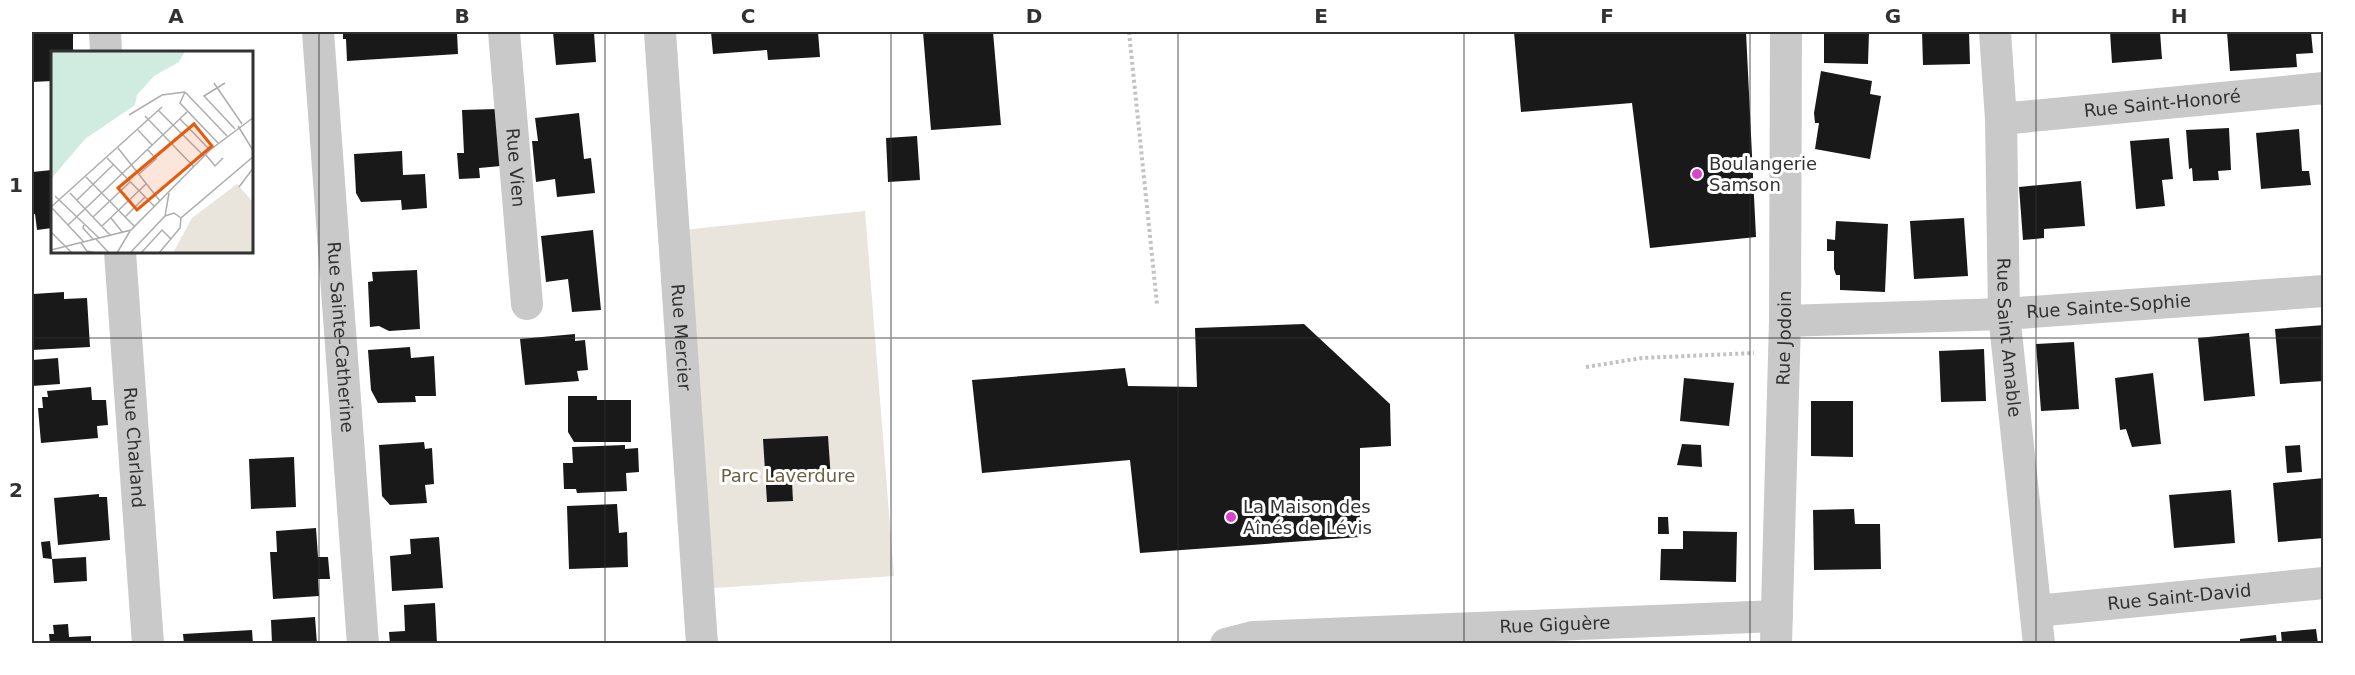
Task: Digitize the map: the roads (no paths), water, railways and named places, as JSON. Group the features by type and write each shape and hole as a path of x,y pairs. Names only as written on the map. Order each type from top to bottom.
{"street":[{"path":"105,32 106,51"},
{"name":"Rue Sainte-Catherine","path":"318,32 363,644"},
{"name":"Rue Vien","path":"504,32 527,304"},
{"name":"Rue Mercier","path":"660,32 702,644"},
{"name":"Rue Jodoin","path":"1776,630 1785,352 1786,32"},
{"name":"Rue Saint Amable","path":"1995,32 2001,119 2004,314 2039,644"},
{"name":"Rue Saint-Honoré","path":"2001,119 2324,88"},
{"name":"Rue Charland","path":"120,254 148,644"},
{"name":"Rue Sainte-Sophie","path":"1785,321 2004,314 2324,291"},
{"name":"Rue Saint-David","path":"2036,610 2324,583"},
{"name":"Rue Giguère","path":"1226,644 1228,641 1253,637 1776,630"}],"place":[{"name":"Boulangerie Samson","path":"1697,174"},
{"name":"La Maison des Aînés de Lévis","path":"1231,517"}],"park label":[{"name":"Parc Laverdure","path":"788,476"}]}
